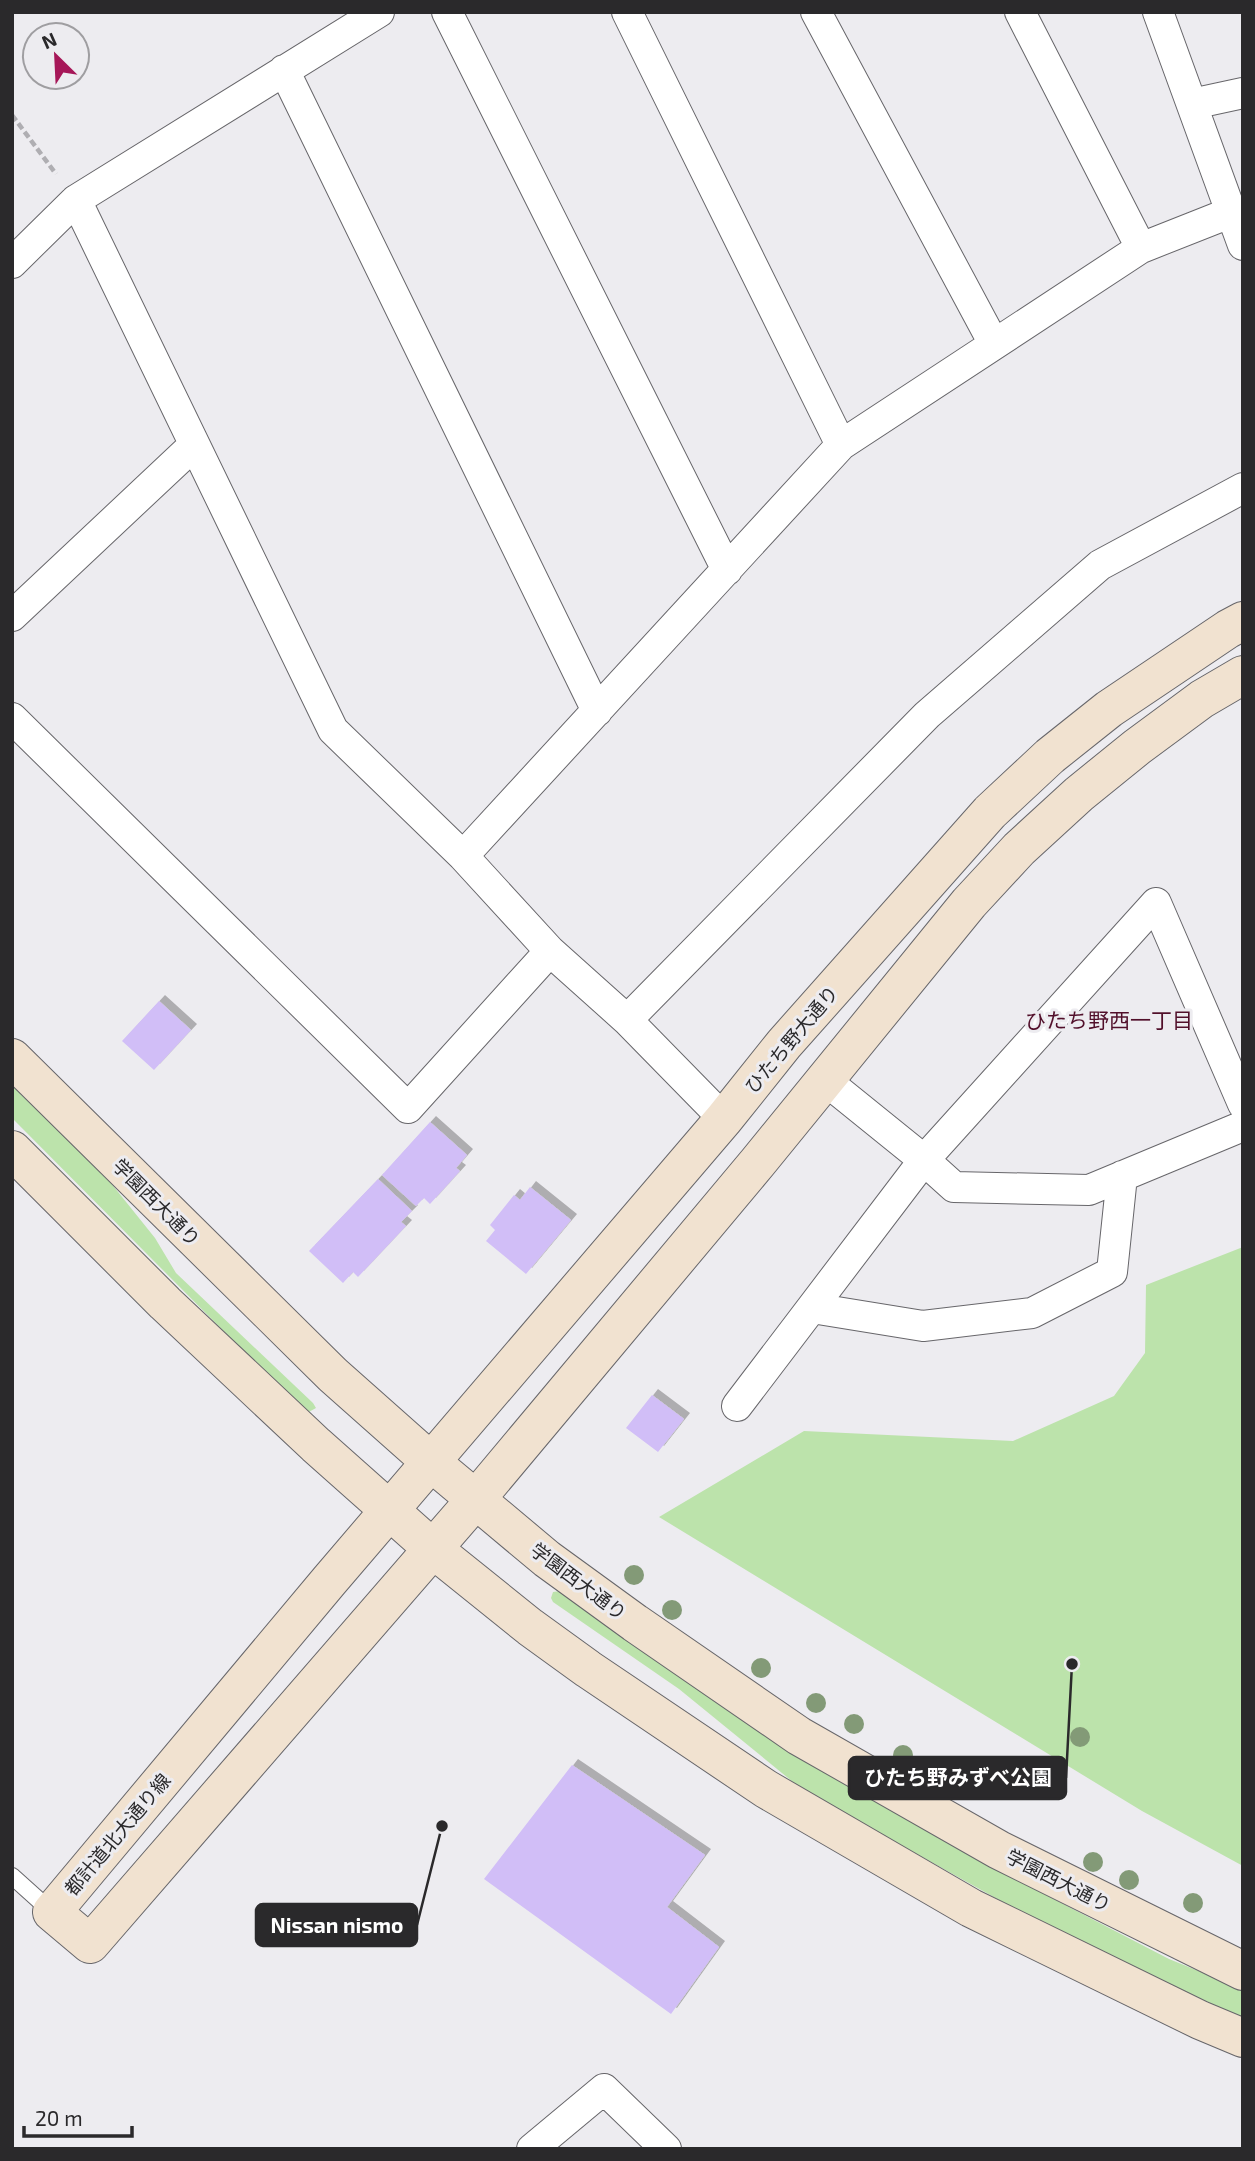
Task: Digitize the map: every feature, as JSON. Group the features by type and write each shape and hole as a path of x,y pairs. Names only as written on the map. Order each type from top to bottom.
{"street":[{"path":"12,262 76,200 379,12"},
{"path":"447,12 727,570"},
{"path":"627,12 841,445"},
{"path":"816,12 994,344"},
{"path":"1020,12 1141,248"},
{"path":"1158,12 1243,245"},
{"path":"284,70 597,711"},
{"path":"1192,104 1243,93"},
{"path":"76,200 333,730 463,856 550,951 627,1020 724,1119"},
{"path":"463,856 841,445 1141,248 1232,212"},
{"path":"12,616 194,445"},
{"path":"627,1020 927,715 1100,565 1243,488"},
{"name":"ひたち野大通り","path":"389,1511 724,1119 784,1044 990,812 1050,756 1109,709 1243,621"},
{"path":"433,1549 825,1080 969,903 1019,849 1079,794 1137,747 1202,699 1243,675"},
{"path":"12,718 408,1108 550,951"},
{"path":"737,1406 924,1160 1156,903 1243,1104"},
{"name":"学園西大通り","path":"12,1058 333,1375 547,1559 799,1736 999,1850 1243,1971"},
{"path":"825,1080 954,1187 1089,1190 1243,1126"},
{"path":"12,1150 165,1303 389,1511 530,1627 588,1669 766,1789 971,1908 1200,2020 1243,2038"},
{"path":"812,1308 923,1326 1032,1314 1112,1272 1122,1176"},
{"name":"都計道北大通り線","path":"389,1511 52,1912 90,1944 433,1549"},
{"path":"532,2149 604,2089 666,2149"}],"lane":[{"path":"12,1876 52,1912"}],"path":[{"path":"12,115 76,200"}],"green space":[{"path":"12,1081 94,1162 155,1238 176,1273 316,1408 307,1413 280,1388 12,1118"},
{"path":"1243,1247 1243,1866 1142,1811 659,1517 804,1431 1013,1441 1114,1396 1145,1353 1146,1285"},
{"path":"560,1591 758,1728 843,1783 973,1857 1169,1959 1243,1989 1243,2018 1044,1925 804,1791 679,1689 553,1602 553,1592"}],"building":[{"path":"159,1001 191,1030 154,1070 122,1041"},
{"path":"430,1122 467,1155 456,1168 460,1171 430,1204 424,1198 416,1206 382,1175"},
{"path":"378,1179 412,1211 401,1222 406,1226 358,1277 353,1272 343,1283 309,1251"},
{"path":"530,1187 571,1220 526,1274 486,1241 495,1230 490,1225 514,1195 520,1200"},
{"path":"652,1395 684,1419 658,1452 626,1428"},
{"path":"572,1765 705,1855 667,1907 719,1947 671,2014 484,1879"}],"place":[{"name":"ひたち野みずべ公園","path":"1072,1664"},
{"name":"Nissan nismo","path":"442,1826"}],"district":[{"name":"ひたち野西一丁目","path":"1109,1019"}]}
